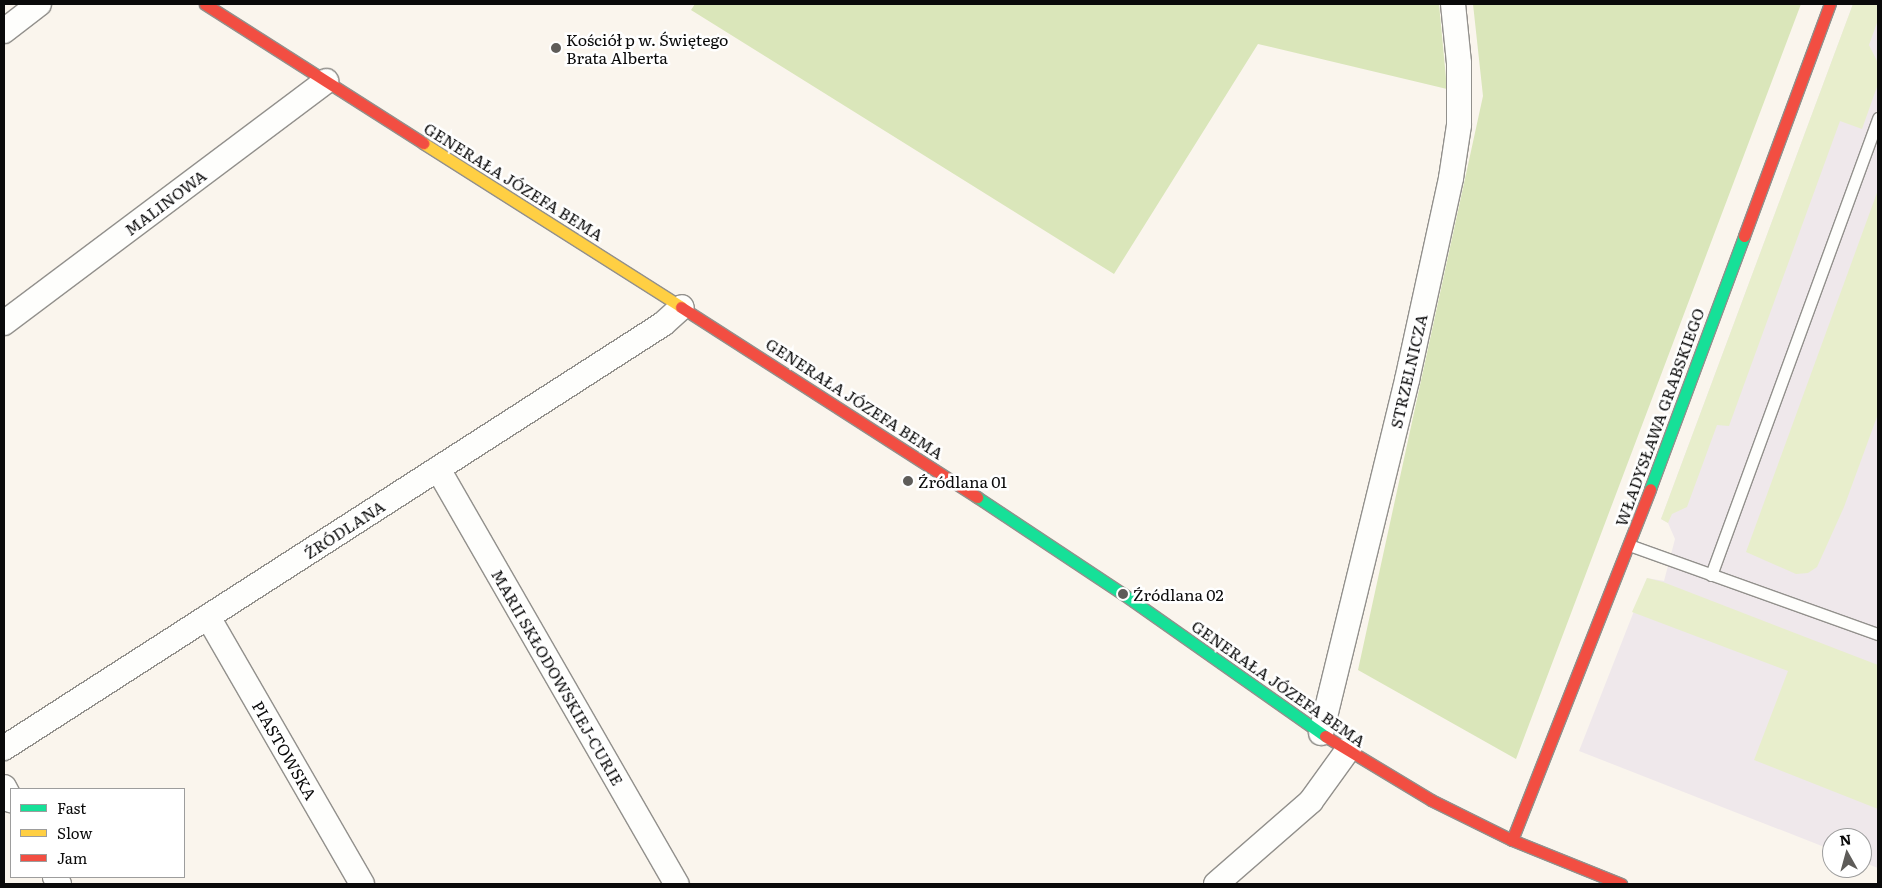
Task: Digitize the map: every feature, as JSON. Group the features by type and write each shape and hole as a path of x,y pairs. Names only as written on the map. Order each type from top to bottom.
{"street":[{"path":"4,31 39,4"},
{"name":"GENERAŁA JÓZEFA BEMA","path":"205,4 682,307 1049,545 1347,751 1512,840 1621,884"},
{"name":"STRZELNICZA","path":"1321,733 1407,380 1450,178 1459,116 1459,63 1453,4"},
{"name":"WŁADYSŁAWA GRABSKIEGO","path":"1512,840 1629,545 1830,4"},
{"name":"MALINOWA","path":"4,323 326,81"},
{"name":"ŹRÓDLANA","path":"4,748 663,324 682,307"},
{"name":"MARII SKŁODOWSKIEJ-CURIE","path":"438,469 677,884"},
{"name":"PIASTOWSKA","path":"208,616 362,884"},
{"path":"1216,884 1311,802 1347,751"},
{"path":"4,787 10,798"}],"lane":[{"path":"1711,575 1878,118"},
{"path":"1629,545 1878,634"}],"shaded area":[{"path":"1853,4 1878,4 1878,868 1872,866 1872,828 1822,828 1822,846 1579,751 1647,578 1664,581 1675,539 1668,523 1661,519"}],"green space":[{"path":"695,4 1439,4 1447,89 1258,44 1114,274 691,10"},
{"path":"1473,4 1801,4 1516,759 1358,670 1483,96"},
{"path":"1853,4 1878,4 1878,20 1869,45 1878,63 1878,84 1862,129 1840,121 1729,426 1717,425 1687,507 1672,514 1668,523 1661,519"},
{"path":"1878,190 1878,414 1844,507 1817,567 1808,573 1796,574 1746,552"},
{"path":"1647,578 1663,582 1878,665 1878,809 1754,760 1788,671 1632,612"}],"traffic: fast":[{"path":"1650,489 1744,236"},
{"path":"977,497 1123,594 1325,736"}],"traffic: slow":[{"path":"423,143 681,307"}],"traffic: jam":[{"path":"205,4 423,143"},
{"path":"1744,236 1830,4"},
{"path":"681,307 977,497"},
{"path":"1512,840 1650,489"},
{"path":"1325,736 1431,800 1512,840 1621,884"}],"place":[{"name":"Kościół p w. Świętego Brata Alberta","path":"556,48"},
{"name":"Źródlana 01","path":"908,481"},
{"name":"Źródlana 02","path":"1123,594"}]}
